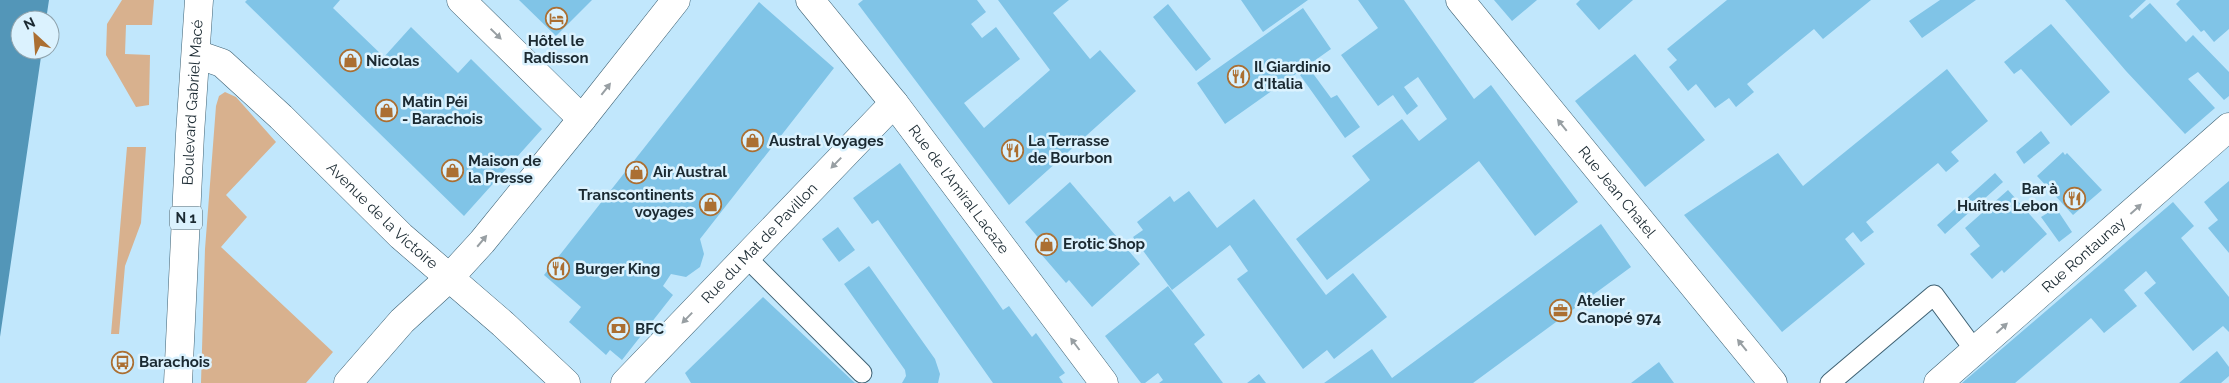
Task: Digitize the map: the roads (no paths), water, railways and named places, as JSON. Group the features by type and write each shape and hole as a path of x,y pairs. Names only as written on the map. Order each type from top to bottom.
{"street":[{"name":"Boulevard Gabriel Macé","path":"178,383 190,134 199,0"},
{"path":"461,0 582,119"},
{"path":"348,383 402,321 449,278 582,119 676,0"},
{"name":"Rue de l'Amiral Lacaze","path":"810,0 894,103 1104,383"},
{"name":"Rue Jean Chatel","path":"1460,0 1773,383"},
{"name":"Avenue de la Victoire","path":"196,54 222,63 281,117 401,236 503,324 566,383"},
{"name":"Rue du Mat de Pavillon","path":"625,383 894,103"},
{"name":"Rue Rontaunay","path":"1938,383 1976,352 2229,126"}],"lane":[{"path":"746,257 862,373"},
{"path":"1830,383 1934,295 1976,352"}],"water":[{"path":"0,0 49,0 48,10 10,10 10,60 41,60 0,337"}],"place":[{"name":"Hôtel le Radisson","path":"556,18"},
{"name":"Nicolas","path":"350,61"},
{"name":"Il Giardinio d'Italia","path":"1238,76"},
{"name":"Matin Péi - Barachois","path":"386,111"},
{"name":"Austral Voyages","path":"753,141"},
{"name":"La Terrasse de Bourbon","path":"1012,150"},
{"name":"Maison de la Presse","path":"452,170"},
{"name":"Air Austral","path":"637,172"},
{"name":"Bar à Huîtres Lebon","path":"2074,198"},
{"name":"Transcontinents voyages","path":"710,204"},
{"name":"Erotic Shop","path":"1047,244"},
{"name":"Burger King","path":"559,269"},
{"name":"Atelier Canopé 974","path":"1561,310"},
{"name":"BFC","path":"619,329"},
{"name":"Barachois","path":"123,362"}]}
